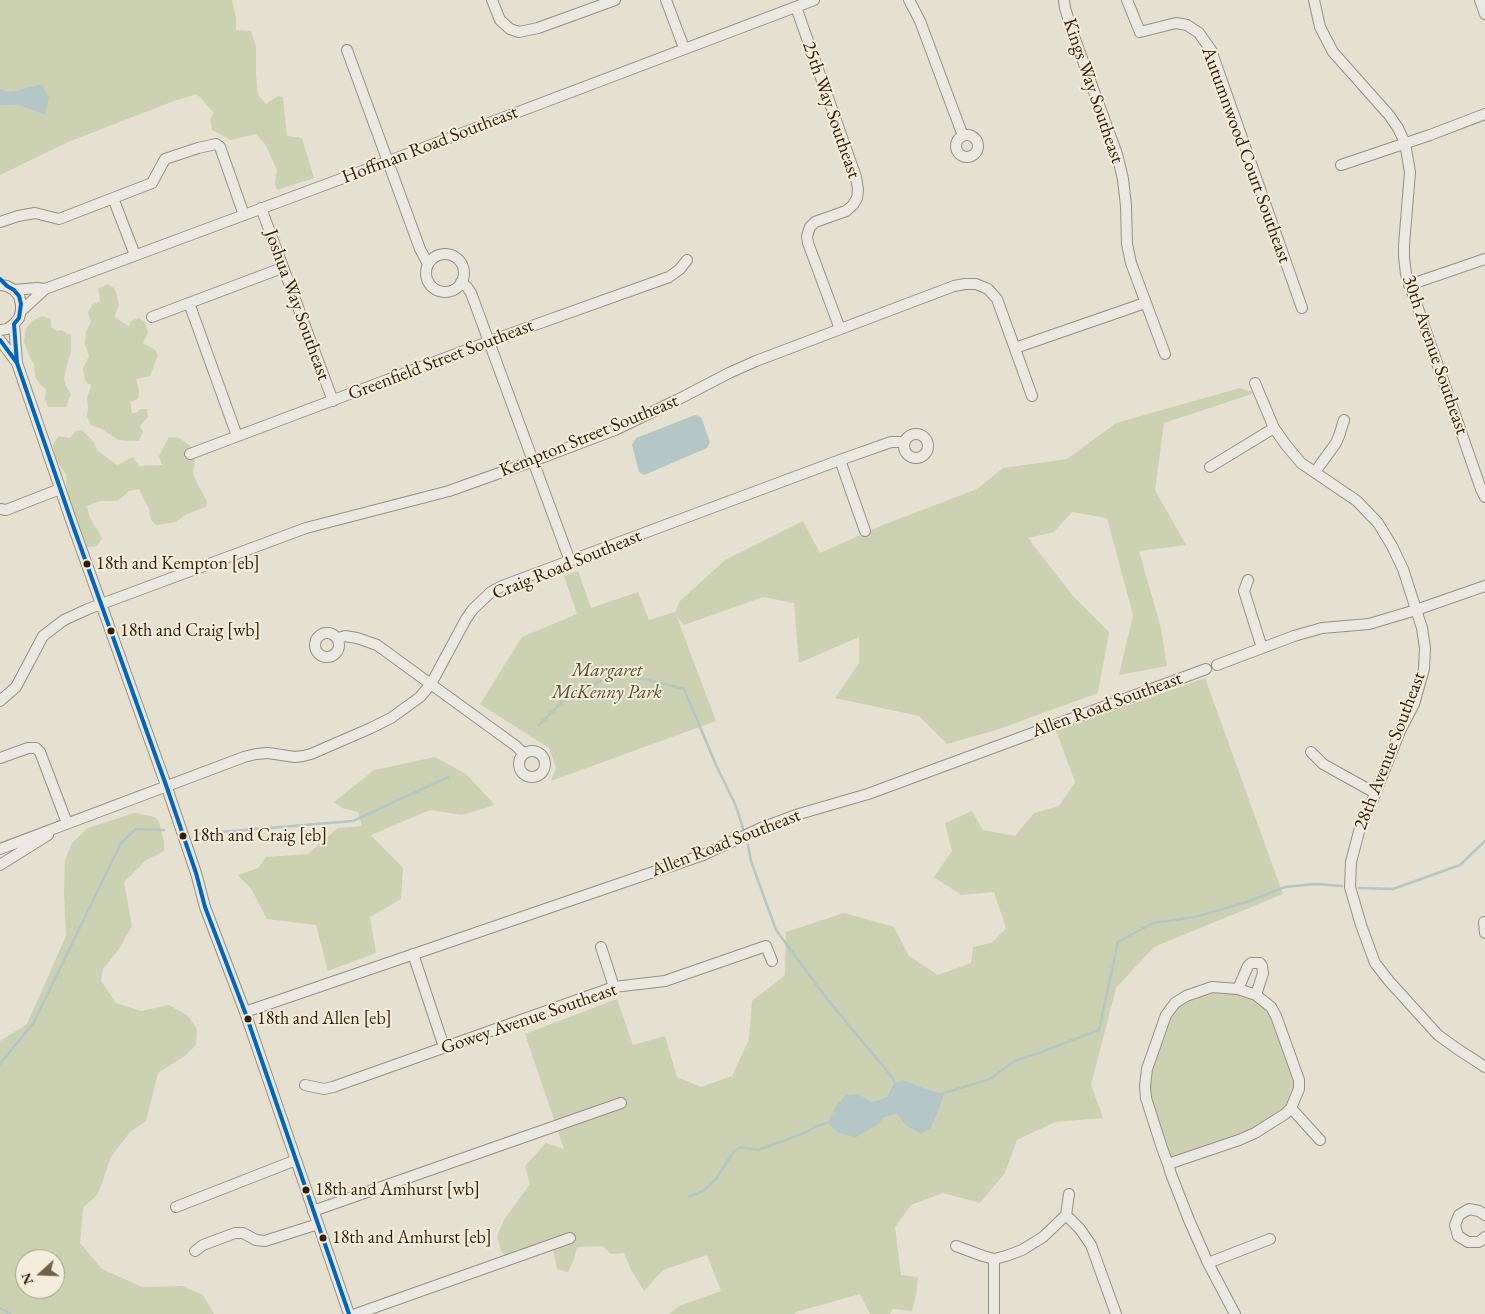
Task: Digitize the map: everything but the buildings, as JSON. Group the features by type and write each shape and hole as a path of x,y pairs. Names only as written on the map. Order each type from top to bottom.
{"street":[{"path":"492,0 500,20 510,30 519,32 538,28 615,0"},
{"path":"666,0 684,48"},
{"name":"Hoffman Road Southeast","path":"14,324 19,318 21,311 45,289 814,0"},
{"path":"909,0 920,21 963,136"},
{"name":"Kings Way Southeast","path":"1064,0 1072,31 1117,154 1123,179 1130,263 1165,354"},
{"name":"Autumnwood Court Southeast","path":"1127,0 1140,32 1176,23 1187,25 1199,34 1211,50 1302,308"},
{"name":"30th Avenue Southeast","path":"1314,0 1320,27 1326,42 1389,115 1405,143 1410,172 1404,251 1406,274 1485,497"},
{"path":"1480,0 1485,14"},
{"name":"25th Way Southeast","path":"796,7 856,177 858,190 857,198 853,205 846,210 814,222 807,236 840,329"},
{"path":"347,50 387,162 420,249 428,264"},
{"path":"1341,165 1485,114"},
{"path":"0,222 36,213 59,219 152,183 165,159 216,144 220,147 244,215"},
{"path":"113,198 135,255"},
{"name":"Joshua Way Southeast","path":"261,208 332,401"},
{"path":"439,255 453,256 458,259 463,268 461,282 459,286 450,291 436,290 427,279 428,264 439,255"},
{"path":"1409,285 1485,259"},
{"name":"Greenfield Street Southeast","path":"190,454 669,277 680,269 687,260"},
{"path":"152,317 282,268"},
{"path":"461,282 467,286 471,293 570,561"},
{"name":"Kempton Street Southeast","path":"0,701 16,686 43,636 64,620 306,528 449,491 533,462 615,430 756,361 954,286 976,284 988,289 997,299 1032,396"},
{"path":"5,285 19,296 21,311"},
{"name":"Hoffman Road Southeast","path":"5,285 45,289"},
{"path":"1015,348 1145,303"},
{"path":"189,304 237,436"},
{"path":"0,330 7,329 14,324"},
{"path":"14,324 17,363 196,873 204,907 245,1012 349,1314"},
{"path":"0,340 17,363"},
{"name":"28th Avenue Southeast","path":"1255,383 1274,428 1301,463 1357,501 1378,523 1403,569 1423,634 1424,669 1414,704 1400,731 1361,824 1349,873 1350,887 1354,905 1375,963 1438,1035 1485,1067"},
{"path":"1315,472 1340,436 1344,420"},
{"path":"1210,468 1274,428"},
{"name":"Craig Road Southeast","path":"0,849 244,757 268,753 294,757 310,754 391,718 420,697 432,684 466,619 482,600 502,586 840,460 892,442 904,442"},
{"path":"840,460 865,531"},
{"path":"2,512 60,489"},
{"path":"1248,580 1244,591 1262,648"},
{"path":"1217,665 1322,628 1369,624 1485,586"},
{"path":"338,638 345,636 358,638 377,645 516,746 524,754"},
{"name":"Allen Road Southeast","path":"245,1012 703,855 761,828 868,794 1206,669"},
{"path":"0,758 28,748 36,748 40,752 67,823"},
{"path":"1311,752 1323,764 1375,793"},
{"path":"0,865 49,835 56,828"},
{"path":"1484,922 1485,934"},
{"name":"Gowey Avenue Southeast","path":"305,1085 324,1089 333,1087 614,987 665,981 766,946 772,961"},
{"path":"601,947 614,987"},
{"path":"413,954 444,1047"},
{"path":"1238,989 1248,966 1251,963 1260,963 1263,973 1256,995"},
{"path":"1168,1164 1255,1133 1292,1108 1299,1089 1299,1080 1276,1016 1271,1007 1256,995 1238,989 1212,987 1197,991 1175,1003 1166,1015 1147,1069 1145,1086 1146,1098 1168,1164 1189,1220 1235,1314"},
{"path":"313,1210 621,1102"},
{"path":"1292,1108 1320,1140"},
{"path":"176,1207 296,1160"},
{"path":"956,1246 994,1259 1029,1246 1043,1237 1066,1215 1069,1194"},
{"path":"1485,1215 1479,1211 1469,1209 1459,1215 1455,1225 1458,1236 1468,1242 1479,1242 1485,1237"},
{"path":"1066,1215 1080,1229 1091,1245 1116,1314"},
{"path":"195,1251 203,1245 235,1234 243,1233 256,1240 265,1241 318,1224"},
{"path":"356,1314 570,1238"},
{"path":"1208,1262 1270,1239"},
{"path":"994,1259 994,1314"}],"green space":[{"path":"0,0 232,0 236,18 236,30 251,31 256,47 258,95 266,104 278,96 283,97 287,136 302,138 314,178 277,190 275,183 277,170 265,144 256,134 231,140 212,130 210,119 214,113 197,94 68,142 0,175 0,105 21,106 45,115 42,84 10,92 0,89"},
{"path":"108,284 115,289 119,305 114,317 129,326 131,321 139,318 145,322 148,333 143,343 155,350 158,355 150,376 136,379 139,390 138,399 130,402 132,413 136,413 141,409 147,409 148,417 140,426 143,432 139,441 118,440 102,429 91,425 87,416 87,398 91,386 85,380 83,369 89,356 85,344 86,331 91,322 88,312 92,305 100,301 98,289"},
{"path":"42,316 51,319 51,327 57,331 61,330 71,335 71,352 64,379 71,394 66,407 48,407 45,399 46,389 35,377 34,365 24,342 26,328 32,321"},
{"name":"Margaret McKenny Park","path":"1240,388 1255,393 1164,423 1155,490 1186,545 1139,551 1161,628 1167,666 1119,675 1133,615 1107,518 1072,512 1054,532 1028,538 1073,596 1109,632 1098,693 996,730 947,744 919,716 835,698 859,663 859,637 799,663 794,603 763,597 684,625 676,615 716,721 551,781 556,768 549,748 480,704 522,637 577,614 564,576 578,571 591,608 638,592 649,620 675,612 680,601 725,560 803,521 820,553 883,525 977,489 1003,468 1067,459 1116,423"},
{"path":"82,430 94,442 97,450 117,465 133,457 139,466 162,465 159,456 169,437 180,438 191,447 195,458 193,474 207,501 206,507 187,514 176,522 156,525 151,520 149,509 139,489 129,491 118,501 100,501 87,506 90,518 102,538 97,546 81,548 72,523 72,506 67,494 66,474 56,460 53,445 58,436 70,438 76,431"},
{"path":"1205,678 1283,894 1154,947 1116,988 1091,1085 1103,1118 1055,1122 1017,1140 1005,1173 980,1203 943,1193 911,1205 895,1227 901,1275 918,1277 912,1311 893,1309 890,1314 870,1314 860,1294 794,1314 669,1314 679,1306 721,1291 707,1255 663,1270 644,1291 631,1270 624,1253 611,1254 602,1246 577,1247 568,1272 557,1269 552,1244 509,1259 501,1251 497,1236 504,1220 530,1184 525,1166 546,1143 564,1149 525,1034 617,999 633,1045 665,1036 677,1077 701,1087 732,1076 749,1039 752,1001 785,975 786,932 844,913 894,927 909,956 938,975 971,963 973,947 991,943 1006,928 994,892 961,895 934,877 952,851 945,823 972,811 983,830 1015,836 1034,813 1059,806 1075,782 1056,731","holes":["903,1080 944,1094 931,1128 905,1125 897,1114 883,1118 879,1124 859,1094 872,1102 887,1097 893,1084"]},
{"path":"435,757 466,774 495,805 462,815 430,810 371,835 403,868 401,899 370,917 376,953 328,971 316,925 267,919 252,890 238,875 258,868 266,857 308,854 338,828 362,826 358,812 342,808 334,802 374,770"},
{"path":"134,813 155,817 159,822 164,842 164,851 145,861 124,882 132,926 119,949 103,969 101,981 116,1003 141,1011 169,1005 188,1016 197,1029 196,1045 185,1056 158,1073 146,1121 130,1132 111,1157 98,1194 83,1208 80,1243 102,1269 142,1287 182,1286 203,1295 214,1314 0,1314 0,1041 27,1024 66,936 65,860 72,843 88,828"},
{"path":"1238,989 1271,1007 1299,1080 1296,1096 1268,1126 1168,1164 1145,1086 1166,1015 1197,991"}],"shaded area":[{"path":"42,84 49,98 45,115 21,106 0,105 0,89 10,92"},
{"path":"695,415 701,417 710,442 707,448 644,475 639,472 632,445 636,438"},
{"path":"903,1080 944,1094 931,1128 921,1134 905,1125 897,1114 883,1118 879,1124 856,1137 838,1133 828,1123 836,1106 846,1095 859,1094 872,1102 887,1097 893,1084"}],"waterway":[{"path":"539,725 568,696 619,673 684,689 716,765 736,806 744,832"},
{"path":"196,834 353,821 448,777"},
{"path":"0,1064 34,1022 121,843 136,829 164,830"},
{"path":"1359,888 1393,889 1460,865 1485,841"},
{"path":"748,845 751,861 776,930 827,999 892,1077 897,1086"},
{"path":"941,1094 990,1079 1014,1061 1099,1030 1118,942 1153,923 1195,917 1247,902 1285,887 1315,884 1342,886"},
{"path":"689,1197 703,1191 716,1179 734,1151 741,1147 758,1150 829,1122"},
{"path":"0,1308 10,1314"}],"transit line":[{"path":"0,279 14,290 19,296 21,304 19,318 14,324 17,363"},
{"path":"0,340 17,363 166,785 196,873 205,907 245,1012 349,1314"}],"place":[{"name":"18th and Kempton [eb]","path":"87,564"},
{"name":"18th and Craig [wb]","path":"111,631"},
{"name":"18th and Craig [eb]","path":"183,836"},
{"name":"18th and Allen [eb]","path":"248,1019"},
{"name":"18th and Amhurst [wb]","path":"306,1190"},
{"name":"18th and Amhurst [eb]","path":"323,1238"}]}
